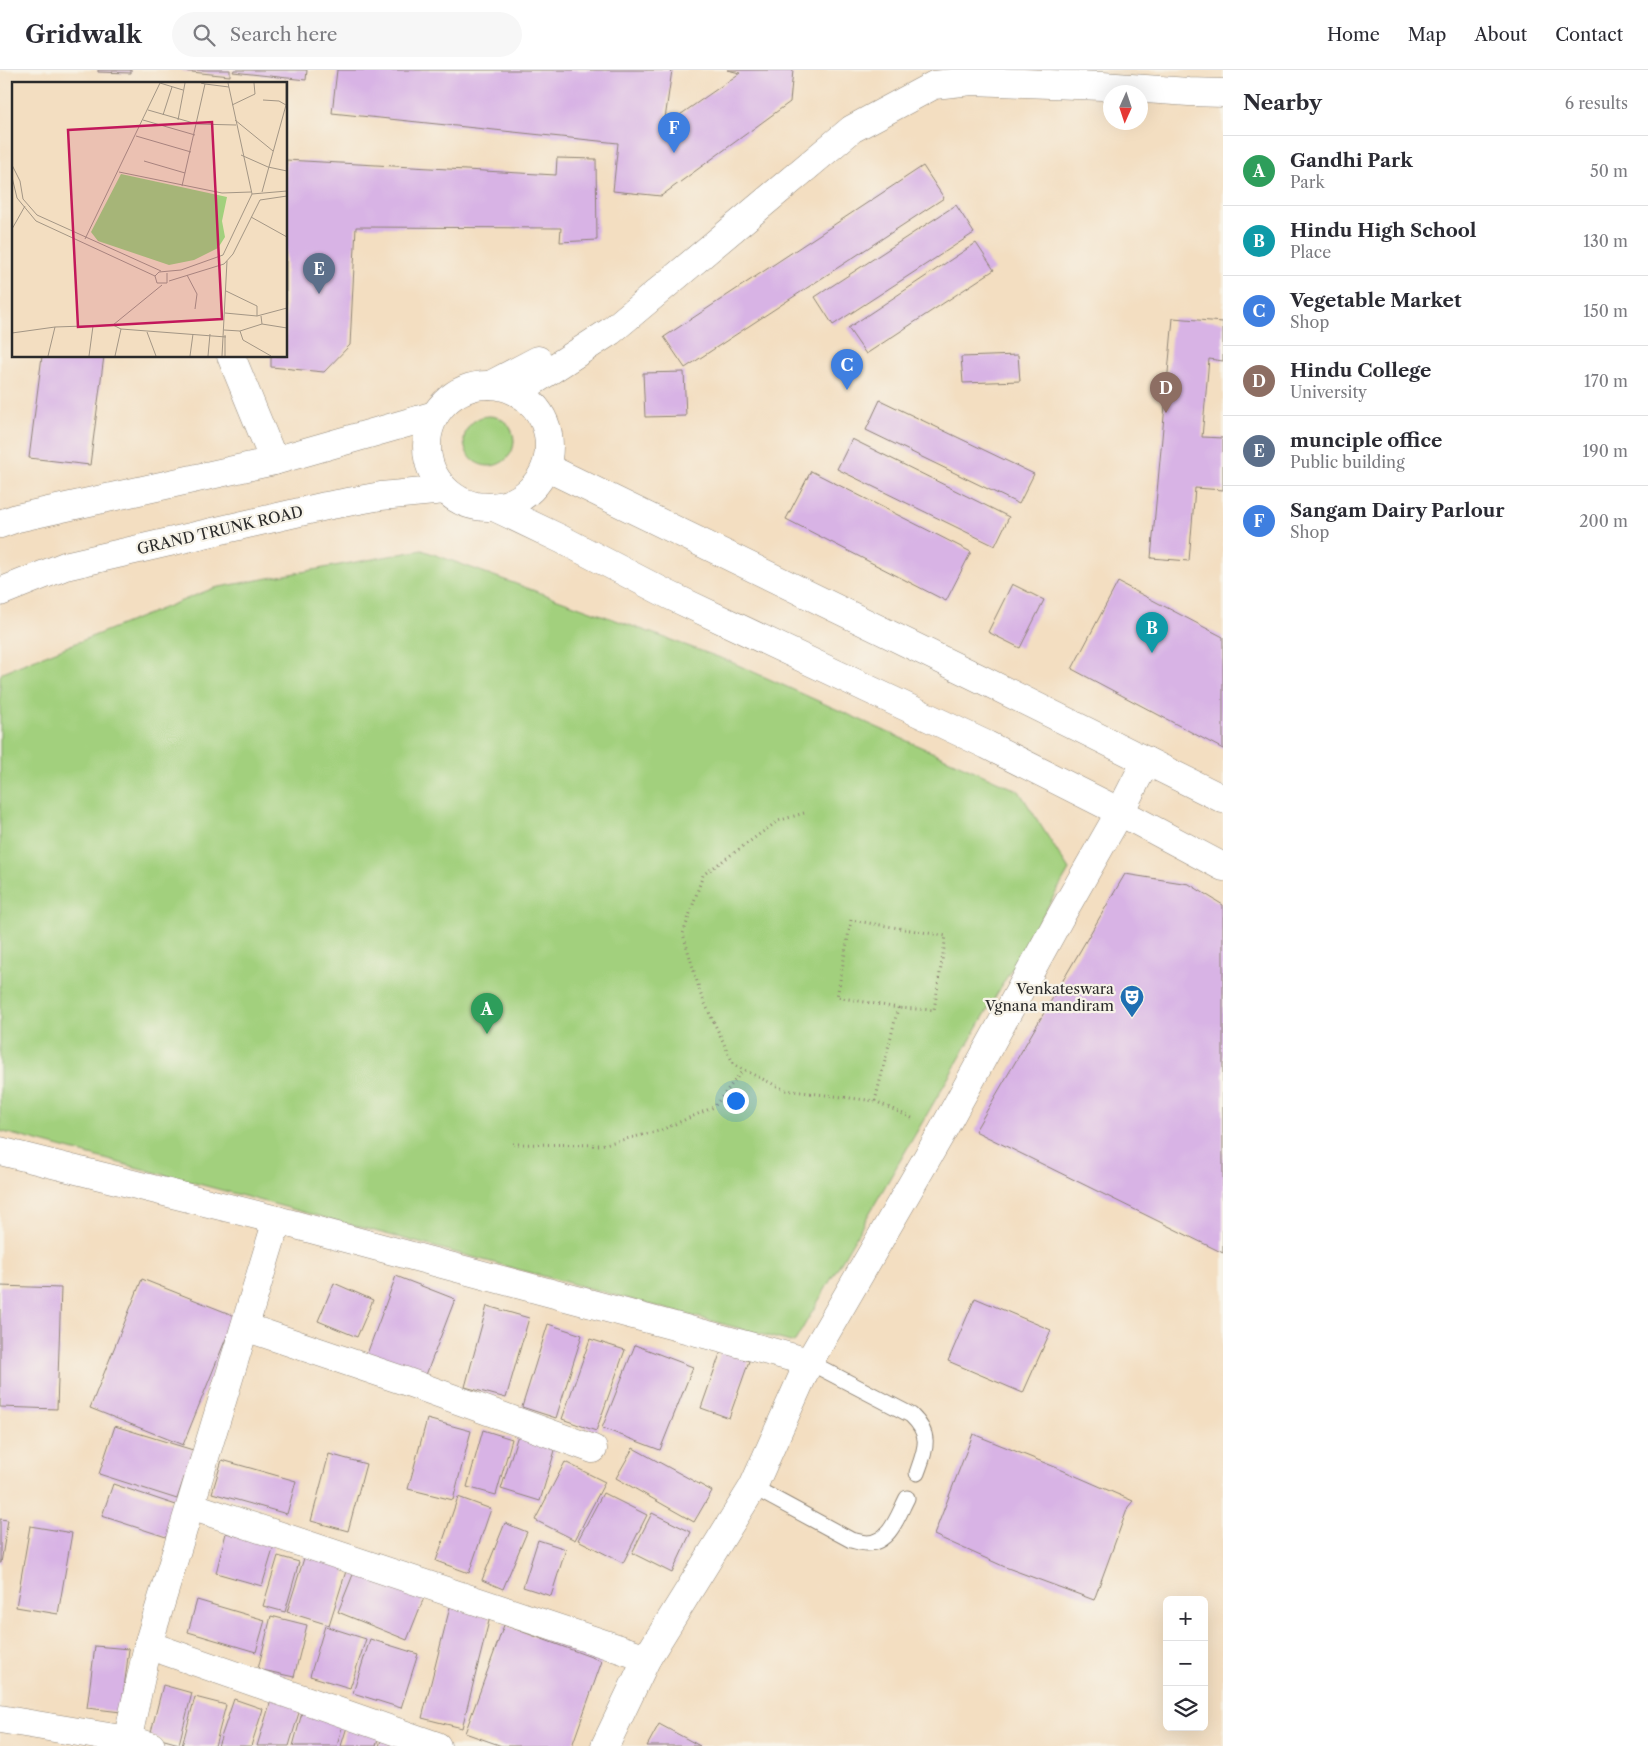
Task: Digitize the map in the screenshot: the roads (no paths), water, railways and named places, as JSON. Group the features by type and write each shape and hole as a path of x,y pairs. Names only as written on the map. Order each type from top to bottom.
{"street":[{"path":"490,385 538,360 607,314 848,113 928,70"},
{"path":"1104,70 1223,77"},
{"path":"517,392 611,331 852,129 934,85 972,80 1223,93"},
{"path":"232,358 274,461"},
{"path":"494,507 514,502 533,488 546,467 550,443 546,424 534,405 517,392 490,385 470,387 450,398 435,415 427,439 430,467 445,490 470,504 494,507 561,539 669,596 986,745 1120,812 1223,867"},
{"path":"0,524 17,518 274,461 435,415"},
{"path":"546,467 1223,799"},
{"name":"GRAND TRUNK ROAD","path":"0,592 65,566 307,510 380,496 445,490"},
{"path":"605,1746 647,1658 753,1486 809,1362 942,1132 1120,812 1146,761"},
{"path":"0,1151 277,1220 809,1362"},
{"path":"0,1719 135,1744 148,1645 277,1220"},
{"path":"244,1327 405,1381 593,1449"},
{"path":"191,1506 647,1658"},
{"path":"148,1645 437,1746"}],"lane":[{"path":"809,1362 912,1415 921,1424 926,1436 925,1449 917,1473"},
{"path":"753,1486 851,1540 867,1543 880,1539 892,1529 907,1498"}],"place":[{"name":"Sangam Dairy Parlour","path":"674,153"},
{"name":"munciple office","path":"319,294"},
{"name":"Vegetable Market","path":"847,390"},
{"name":"Hindu College","path":"1166,413"},
{"name":"Hindu High School","path":"1152,653"},
{"name":"Venkateswara Vgnana mandiram","path":"1132,1018"},
{"name":"Gandhi Park","path":"487,1034"}]}
